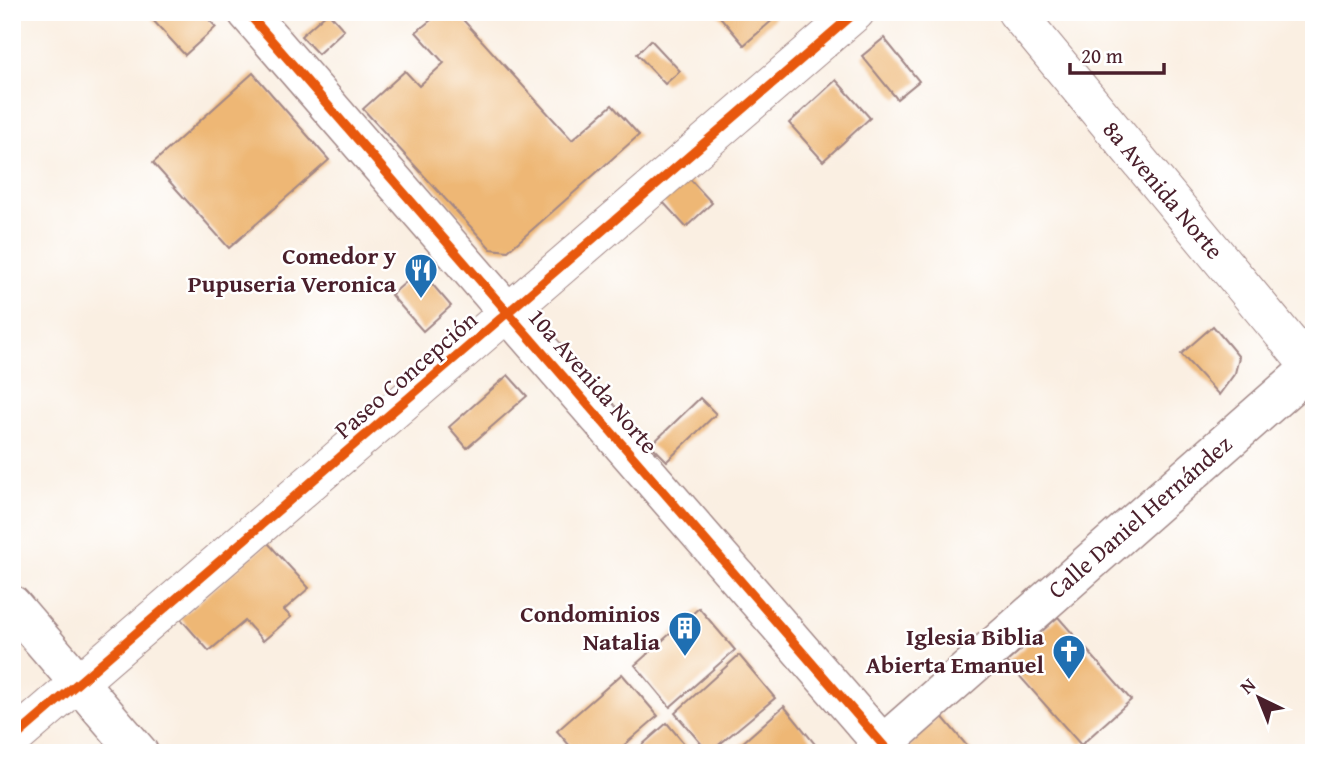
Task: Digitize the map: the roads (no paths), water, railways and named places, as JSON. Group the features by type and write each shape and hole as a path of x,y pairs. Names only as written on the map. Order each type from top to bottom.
{"street":[{"name":"10a Avenida Norte","path":"247,12 508,312 882,750"},
{"name":"Paseo Concepción","path":"12,740 856,12"},
{"name":"8a Avenida Norte","path":"1016,12 1313,368"},
{"name":"Calle Daniel Hernández","path":"882,750 1313,368"},
{"path":"12,605 139,753"}],"place":[{"name":"Comedor y Pupuseria Veronica","path":"421,300"},
{"name":"Condominios Natalia","path":"685,658"},
{"name":"Iglesia Biblia Abierta Emanuel","path":"1069,681"}]}
